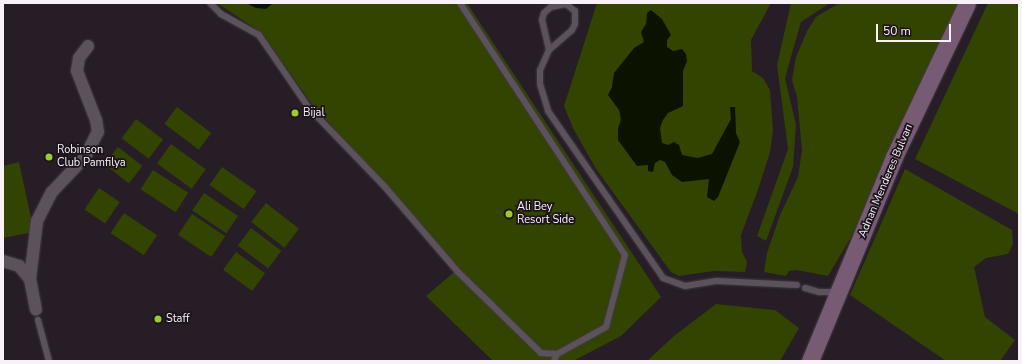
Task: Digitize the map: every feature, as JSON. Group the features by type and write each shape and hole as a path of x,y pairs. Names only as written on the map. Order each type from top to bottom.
{"main road":[{"name":"Adnan Menderes Bulvarı","path":"810,361 894,157 967,3"}],"street":[{"path":"37,314 30,279 37,221 52,192 85,157 98,132 96,120 77,71 79,58 88,46"},
{"path":"3,261 19,266 30,279"}],"lane":[{"path":"210,3 221,14 259,35 309,108 385,187 458,272 541,353 557,354 606,327 625,255 460,3"},
{"path":"548,50 542,20 544,13 551,7 566,4 575,11 575,24 572,30 548,50 540,70 540,84 548,111 663,278 685,286 718,281 797,285"},
{"path":"805,288 819,292 838,292"},
{"path":"37,314 49,361"},
{"path":"554,361 557,354"}],"green space":[{"name":"Ali Bey Resort Side","path":"217,3 467,3 661,297 621,336 573,361 493,361 426,296 459,268 311,103 262,33"},
{"path":"597,3 771,3 751,40 752,71 763,78 770,90 773,131 770,152 741,235 742,252 747,262 745,272 714,271 679,276 671,272 596,169 573,128 564,106"},
{"path":"791,3 830,3 801,22 785,78 796,125 793,167 766,241 757,236 788,149 777,65"},
{"path":"839,3 961,3 859,224 828,276 797,270 789,271 786,276 764,272 767,253 780,215 798,177 802,150 797,97 792,80 796,57 807,31 816,17"},
{"path":"988,3 1019,3 1019,214 915,159"},
{"path":"177,107 211,133 199,150 164,124"},
{"path":"136,119 163,139 149,159 122,138"},
{"path":"171,144 206,169 192,189 157,163"},
{"path":"118,147 142,166 129,183 104,164"},
{"path":"19,162 34,232 3,238 3,166"},
{"path":"222,167 256,191 244,209 209,185"},
{"path":"905,169 1012,230 1013,244 1008,254 986,258 974,267 985,317 1015,340 1000,361 946,361 850,295"},
{"path":"153,170 188,193 176,212 140,189"},
{"path":"99,188 120,202 105,224 84,210"},
{"path":"204,193 238,216 226,233 192,210"},
{"path":"266,203 299,229 284,248 251,222"},
{"path":"124,213 157,235 144,255 111,233"},
{"path":"192,214 225,236 211,257 178,235"},
{"path":"251,228 281,251 268,268 238,246"},
{"path":"236,252 265,273 252,291 223,270"},
{"path":"716,304 775,310 799,328 780,361 647,361 674,336"}],"shaded area":[{"path":"273,3 266,9 256,8 248,4"},
{"path":"651,10 662,19 671,35 667,40 667,47 673,51 682,49 686,54 687,61 683,71 683,106 668,113 663,120 660,128 662,143 668,145 674,142 679,145 682,155 698,158 712,154 731,119 730,107 735,107 736,133 740,142 718,197 714,201 707,197 709,179 682,182 672,175 665,162 660,160 655,163 653,172 648,171 648,165 637,166 618,140 618,129 621,119 619,110 608,95 612,87 614,73 634,48 644,42 641,32 646,24 647,13"}],"place":[{"name":"Bijal","path":"295,113"},
{"name":"Robinson Club Pamfilya","path":"49,157"},
{"name":"Ali Bey Resort Side","path":"509,214"},
{"name":"Staff","path":"158,319"}]}
